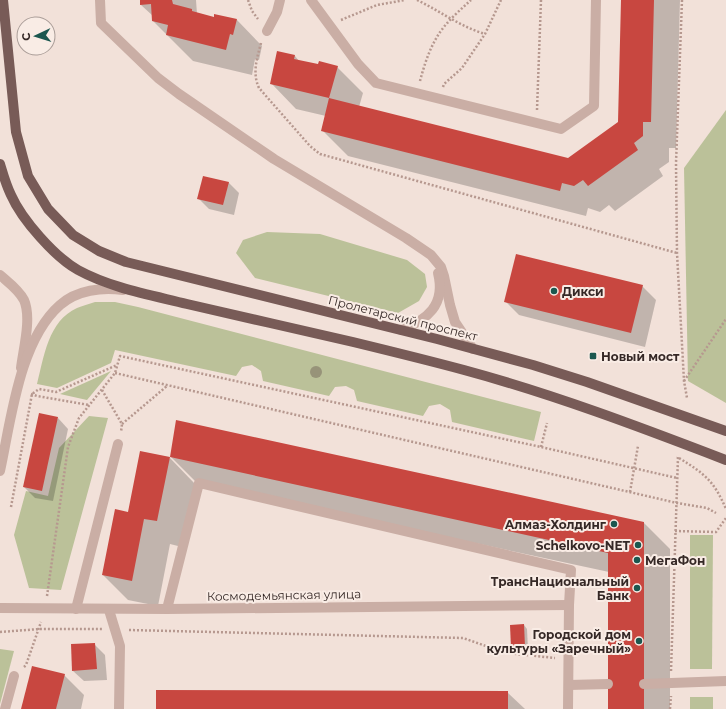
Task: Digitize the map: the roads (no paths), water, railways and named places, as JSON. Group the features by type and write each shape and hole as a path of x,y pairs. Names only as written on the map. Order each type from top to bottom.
{"main road":[{"name":"Пролетарский проспект","path":"3,0 16,132 28,176 48,209 73,235 99,251 126,262 473,349 587,382 726,431"},
{"path":"0,164 9,191 15,202 29,223 49,246 78,270 107,282 135,291 354,342 465,370 549,396 726,460"}],"street":[{"path":"100,0 101,23 158,78 263,151 406,238 431,255 440,267 444,276 455,322 473,349"},
{"path":"267,31 277,12 280,0"},
{"path":"311,0 358,64 376,83 561,129 594,106 596,0"},
{"path":"401,330 424,319 431,313 436,305 439,275 431,255"},
{"path":"0,471 20,378 26,327 24,300 18,291 3,278"},
{"path":"20,378 37,338 45,324 61,304 83,293 98,289 135,291"},
{"path":"76,609 118,444"},
{"path":"167,609 199,483 571,570 569,605 568,709"},
{"name":"Космодемьянская улица","path":"0,608 109,610 569,605"},
{"path":"109,610 120,646 119,709"},
{"path":"5,709 14,676"},
{"path":"644,684 726,681"},
{"path":"569,685 608,684"}],"place":[{"name":"Дикси","path":"554,291"},
{"name":"Новый мост","path":"593,356"},
{"name":"Алмаз-Холдинг","path":"614,524"},
{"name":"Schelkovo-NET","path":"638,545"},
{"name":"МегаФон","path":"637,560"},
{"name":"ТрансНациональный Банк","path":"637,588"},
{"name":"Городской дом культуры «Заречный»","path":"639,641"}]}
